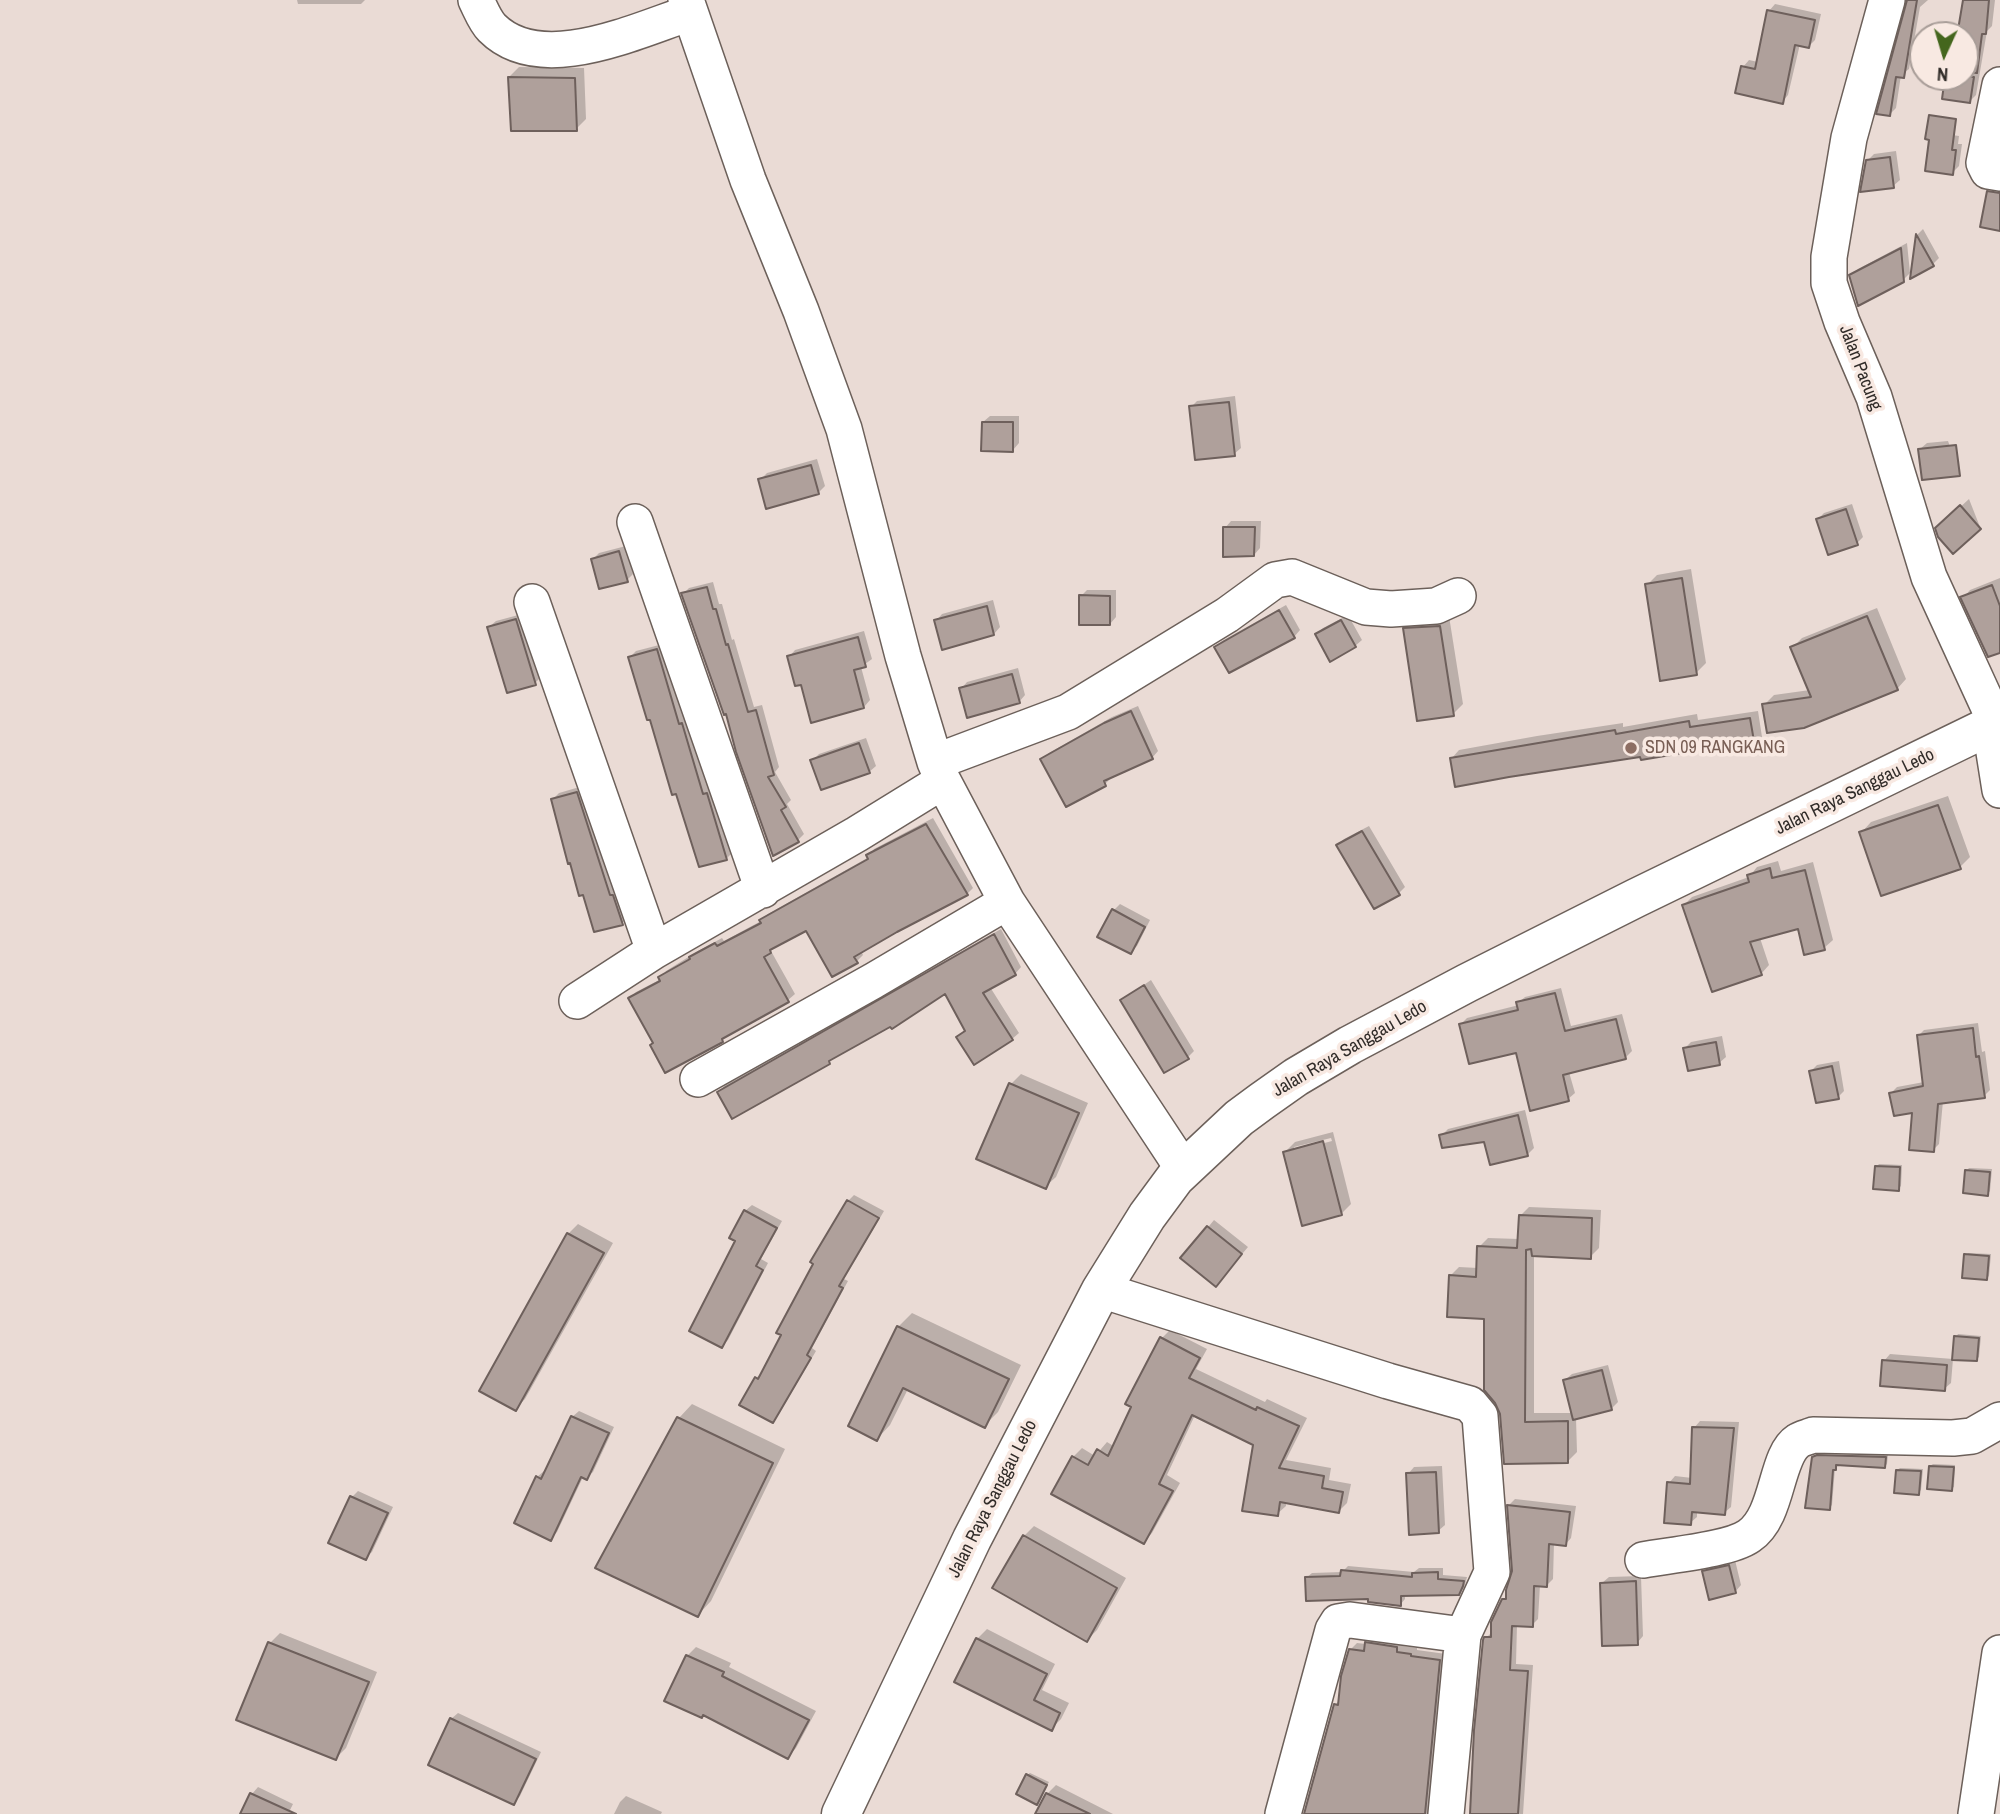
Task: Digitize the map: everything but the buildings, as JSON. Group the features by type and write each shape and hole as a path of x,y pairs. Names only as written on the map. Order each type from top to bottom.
{"highway":[{"name":"Jalan Raya Sanggau Ledo","path":"841,1814 972,1539 1101,1290 1147,1216 1175,1178 1239,1118 1296,1077 1350,1045 1648,892 1995,724"}],"street":[{"path":"476,0 493,29 504,37 532,48 551,50 587,47 688,6 748,180 844,429 902,656 939,772 1007,902 1184,1170"},
{"name":"Jalan Pacung","path":"1887,0 1849,138 1829,257 1829,283 1842,323 1874,397 1928,577 1995,724 2000,790"},
{"path":"2000,85 1984,163 1988,171 2000,173"},
{"path":"635,522 763,890"},
{"path":"577,1001 654,951 763,890 939,772 1068,712 1217,622 1275,580 1292,577 1366,607 1391,609 1436,606 1458,596"},
{"path":"532,602 654,951"},
{"path":"698,1079 1007,902"},
{"path":"1101,1290 1388,1381 1470,1404 1480,1416 1492,1563 1489,1582 1463,1635 1446,1814"},
{"path":"1643,1560 1730,1544 1750,1536 1764,1519 1778,1487 1784,1458 1797,1441 1813,1435 1953,1438 1972,1436 2000,1420"},
{"path":"1283,1814 1333,1630 1338,1622 1350,1620 1463,1635"},
{"path":"1976,1814 2000,1653"}],"place":[{"name":"SDN 09 RANGKANG","path":"1631,748"}]}
